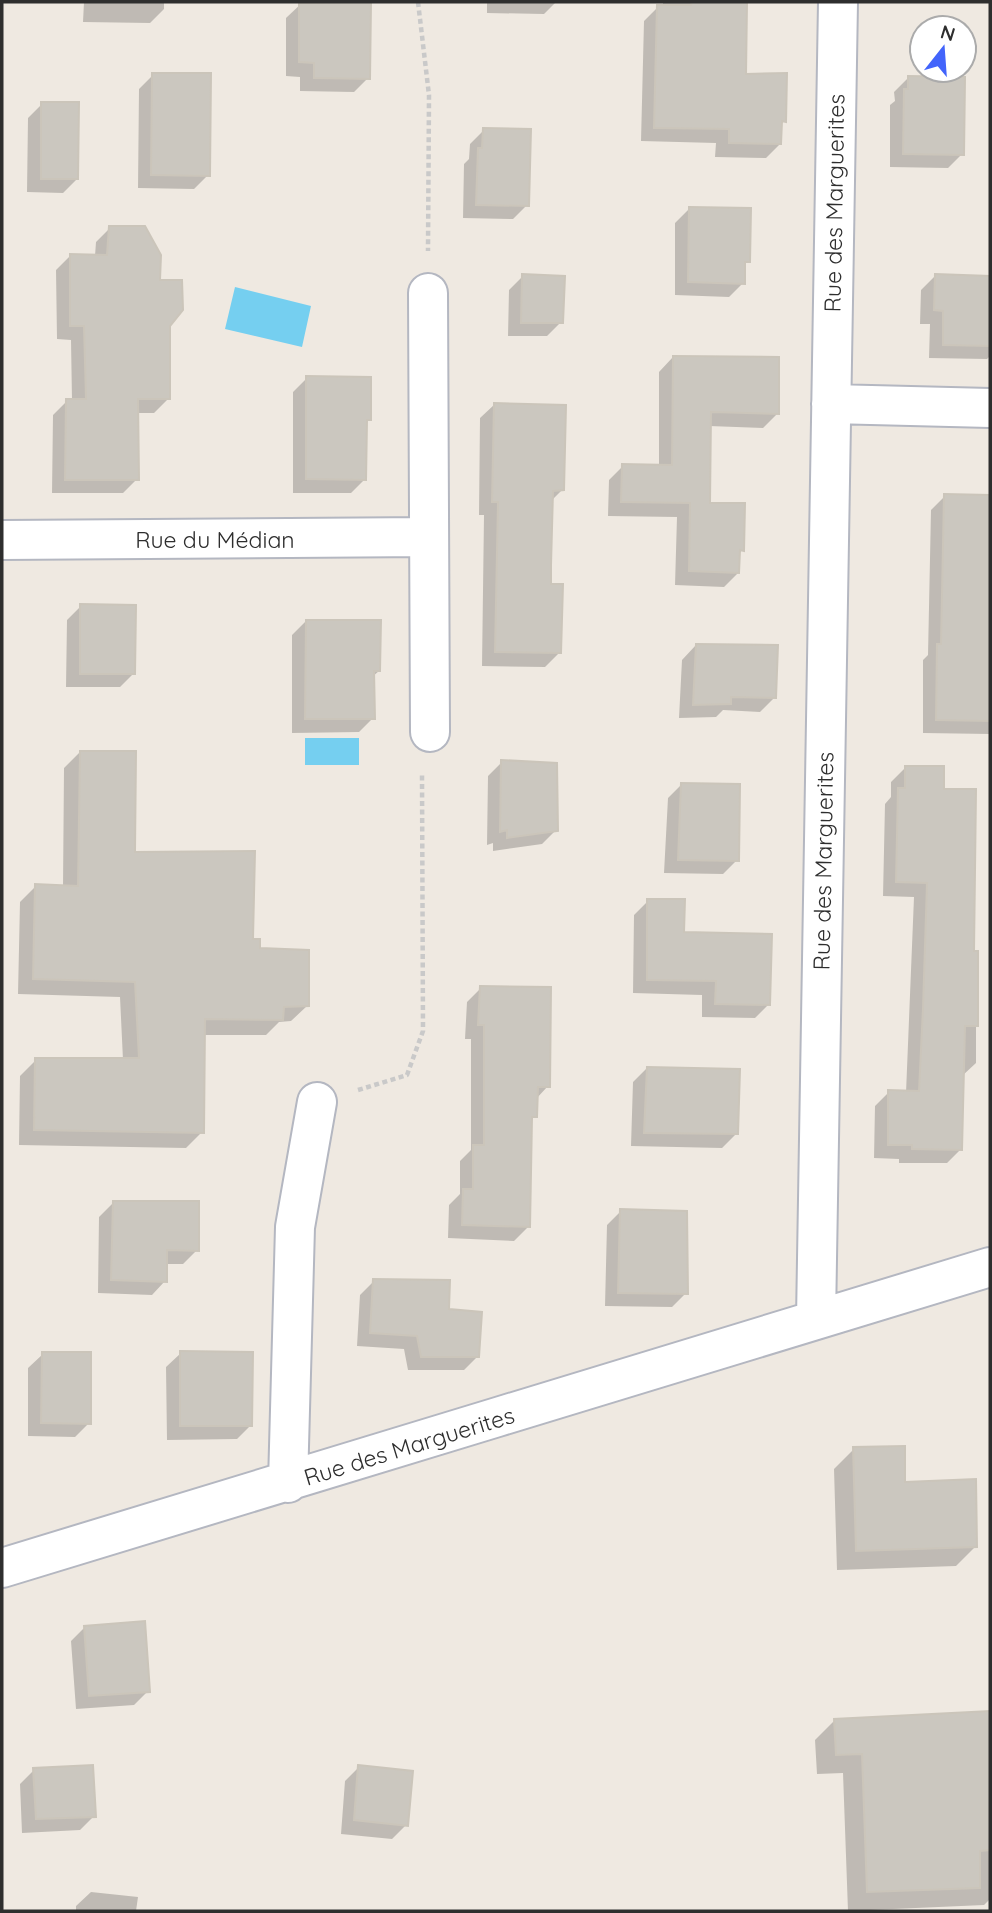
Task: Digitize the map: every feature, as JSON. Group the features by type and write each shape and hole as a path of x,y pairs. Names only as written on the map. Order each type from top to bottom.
{"street":[{"name":"Rue des Marguerites","path":"816,1319 838,2"},
{"path":"428,293 430,732"},
{"path":"831,404 990,408"},
{"name":"Rue du Médian","path":"2,540 428,537"},
{"path":"288,1483 295,1227 317,1102"},
{"name":"Rue des Marguerites","path":"2,1568 990,1267"}],"path":[{"path":"418,2 429,96 428,293"},
{"path":"317,1102 407,1075 423,1031 422,760 430,732"}],"water":[{"path":"235,287 311,306 302,347 225,329"},
{"path":"305,738 359,738 359,765 305,765"}],"building":[{"path":"371,2 370,79 314,78 314,63 299,62 299,3"},
{"path":"692,2 747,2 746,74 787,73 786,122 782,121 781,144 729,143 729,129 654,128 657,5 691,5"},
{"path":"152,73 211,73 210,176 151,175"},
{"path":"908,84 965,84 964,155 903,154 904,89 908,89"},
{"path":"41,102 79,102 78,179 41,179"},
{"path":"483,128 531,129 529,206 476,205 478,148 482,148"},
{"path":"689,207 751,208 750,262 745,262 745,284 688,282"},
{"path":"109,226 145,226 161,255 160,280 182,280 183,310 170,326 170,399 138,399 139,480 65,480 66,399 86,399 84,326 70,326 70,254 107,255"},
{"path":"522,274 565,276 563,323 521,323"},
{"path":"935,274 990,276 990,346 943,345 943,311 934,310"},
{"path":"673,356 779,357 779,414 711,412 710,503 745,503 744,551 740,550 739,573 689,571 690,503 621,502 622,464 672,465"},
{"path":"306,376 371,377 366,480 306,479"},
{"path":"494,403 566,405 564,490 553,491 551,565 551,584 563,584 561,653 495,652 498,502 492,502"},
{"path":"944,494 990,495 990,721 936,720 937,644 941,644"},
{"path":"80,604 136,605 135,674 80,674"},
{"path":"306,620 381,620 380,671 374,671 375,719 305,719"},
{"path":"696,644 778,645 776,698 731,697 731,704 693,705"},
{"path":"80,751 136,751 135,852 255,851 253,939 260,939 260,948 309,950 309,1006 284,1007 283,1020 205,1019 204,1133 34,1130 35,1058 139,1058 135,982 33,979 35,884 78,886"},
{"path":"501,760 557,763 558,831 507,838 507,830 500,832"},
{"path":"905,766 944,766 944,789 976,789 974,951 978,951 978,1026 965,1026 962,1150 912,1149 912,1145 888,1145 888,1090 919,1091 923,1008 927,883 896,882 898,788 905,788"},
{"path":"681,783 740,784 739,861 678,860"},
{"path":"647,899 685,899 684,932 772,934 770,1005 715,1004 716,981 647,980"},
{"path":"480,986 551,987 550,1087 538,1087 537,1117 532,1117 530,1227 462,1225 463,1189 473,1189 473,1145 484,1145 484,1025 478,1025"},
{"path":"647,1067 740,1069 738,1134 644,1133"},
{"path":"113,1201 199,1201 199,1251 167,1250 167,1282 111,1280"},
{"path":"620,1209 687,1211 688,1294 618,1293"},
{"path":"373,1279 450,1280 449,1309 482,1312 479,1357 421,1357 417,1336 370,1333"},
{"path":"180,1351 253,1352 252,1426 180,1426"},
{"path":"42,1352 91,1352 91,1424 41,1423"},
{"path":"905,1446 905,1482 976,1479 977,1547 856,1551 853,1447"},
{"path":"145,1621 150,1692 89,1696 84,1626"},
{"path":"990,1711 990,1850 980,1851 980,1888 867,1892 862,1754 836,1755 834,1719"},
{"path":"93,1765 96,1817 36,1819 33,1768"},
{"path":"358,1765 413,1771 408,1826 354,1820"}]}
